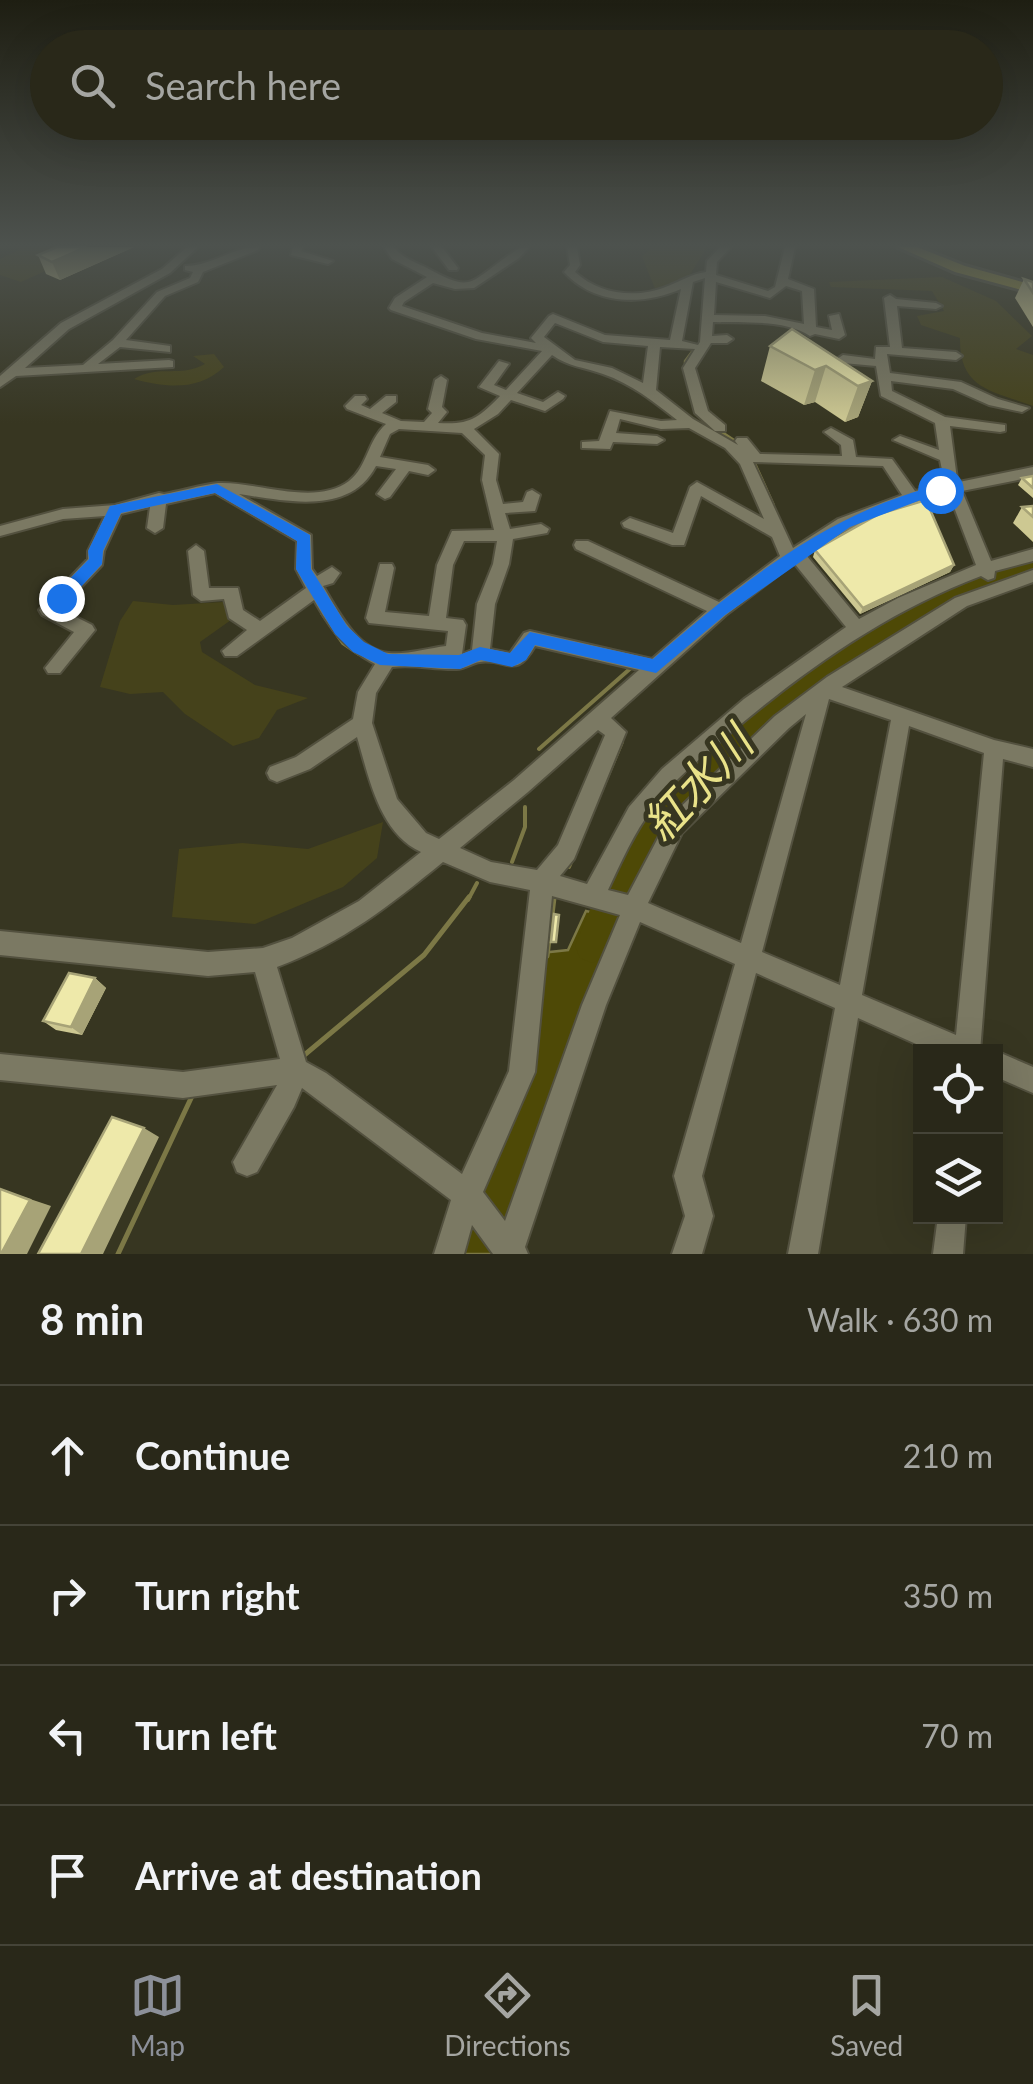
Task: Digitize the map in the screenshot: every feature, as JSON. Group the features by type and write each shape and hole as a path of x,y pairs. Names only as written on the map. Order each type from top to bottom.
{"street":[{"path":"0,382 65,326 102,306"},
{"path":"88,366 117,343 150,306"},
{"path":"396,306 480,336 549,349"},
{"path":"675,345 683,306"},
{"path":"714,306 689,368 702,413 708,420 739,439 756,458 887,462 911,497"},
{"path":"759,320 760,306"},
{"path":"809,306 810,332"},
{"path":"892,306 896,349"},
{"path":"709,318 759,320 839,335 835,316"},
{"path":"726,339 675,345 603,338 554,318 537,336 571,364 607,371 650,390 692,424 718,436 746,462 777,533 793,556 858,630"},
{"path":"117,343 166,348"},
{"path":"650,390 654,343"},
{"path":"360,399 352,406 398,425 466,429 486,417 549,349"},
{"path":"956,356 880,350 879,392 942,422 1000,428"},
{"path":"843,359 956,385 994,402 1022,408"},
{"path":"16,372 170,364"},
{"path":"503,364 486,387 510,392 542,409 558,396"},
{"path":"427,427 440,412 435,408 435,389"},
{"path":"372,414 391,399"},
{"path":"587,445 605,446 616,414 661,425 692,424"},
{"path":"942,422 953,487 991,577"},
{"path":"0,530 63,514 115,510 217,488 230,487 278,498 335,492 358,481 385,430 398,425"},
{"path":"466,429 492,454 489,480 502,536 501,564 486,604 480,654"},
{"path":"831,432 848,443 849,461"},
{"path":"608,437 657,440"},
{"path":"899,441 947,458"},
{"path":"369,460 428,470"},
{"path":"385,494 406,466"},
{"path":"0,943 208,964 263,960 327,933 367,909 521,786 720,610 793,556 844,523 911,497 1033,472"},
{"path":"217,488 304,538 304,569 313,587 349,640 386,660 460,662 480,654 512,660 520,656 530,638 656,667"},
{"path":"630,523 678,541 697,488 777,533"},
{"path":"495,509 530,507 532,495"},
{"path":"155,528 159,498"},
{"path":"54,668 86,630 48,610 96,561 96,551 115,510"},
{"path":"437,622 444,565 458,535 502,536 541,529"},
{"path":"582,545 720,610"},
{"path":"196,551 202,595 232,592 236,613 260,629"},
{"path":"508,1249 630,908 685,813 782,722 822,691 961,602 991,577 1033,556"},
{"path":"386,568 375,618 457,624 454,652 421,659"},
{"path":"231,651 332,572"},
{"path":"594,898 634,818 661,784 762,695 858,630 933,587 991,577 1033,576"},
{"path":"386,660 362,706 362,723 394,814 418,840 490,872 542,882 630,908 948,1044"},
{"path":"822,691 1033,758"},
{"path":"687,1254 700,1216 688,1176 822,691"},
{"path":"803,1254 852,1002 901,716"},
{"path":"449,1254 522,1072 542,882 566,852 616,732 598,718"},
{"path":"276,773 303,763 362,723"},
{"path":"967,1044 994,748"},
{"path":"247,1162 285,1098 296,1070 263,960"},
{"path":"0,1067 183,1086 296,1070 470,1200 508,1249"},
{"path":"1003,1067 1033,1080"},
{"path":"948,1254 951,1224"}],"shaded area":[{"path":"941,306 1001,306 1032,336 1016,349 1033,355 1033,406 981,386 965,368 960,338 921,325 917,316 944,311"},
{"path":"214,354 224,367 193,384 134,379 152,372 196,368 205,364 193,356"},
{"path":"133,601 173,605 223,602 231,620 200,642 202,652 255,685 308,698 277,710 259,738 233,746 185,714 163,692 130,694 100,687 120,621"},
{"path":"383,822 377,858 343,887 255,924 172,917 179,849 242,843 308,849"},
{"path":"586,911 612,917 616,925 495,1254 456,1254 525,1077 541,953 568,950"}],"building":[{"path":"792,329 872,381 858,386 826,366 815,370 770,346"},
{"path":"1033,476 1033,488 1022,478"},
{"path":"926,500 954,565 863,608 815,550 879,514"},
{"path":"554,914 559,915 556,942 551,942"},
{"path":"69,973 95,978 71,1027 43,1021"},
{"path":"112,1117 144,1128 81,1254 38,1254"},
{"path":"0,1189 30,1200 1,1254 0,1254"}],"waterway":[{"path":"685,371 685,361 694,349"},
{"path":"716,429 737,443"},
{"path":"754,463 773,505"},
{"name":"紅水川","path":"592,946 646,827 677,792 772,705 824,665 935,599 978,581 1033,566"},
{"path":"322,613 343,643 359,654"},
{"path":"539,749 632,667"},
{"path":"569,867 622,742"},
{"path":"512,862 525,827 525,807"},
{"path":"468,900 477,883"},
{"path":"302,1057 424,955 469,897"},
{"path":"547,956 554,898"},
{"path":"118,1254 193,1094"}],"route":[{"path":"61,598 96,561 96,551 115,510 217,488 304,538 304,569 341,630 358,647 386,660 460,662 480,654 512,660 520,656 530,638 656,667 720,610 844,523 940,490"}]}
